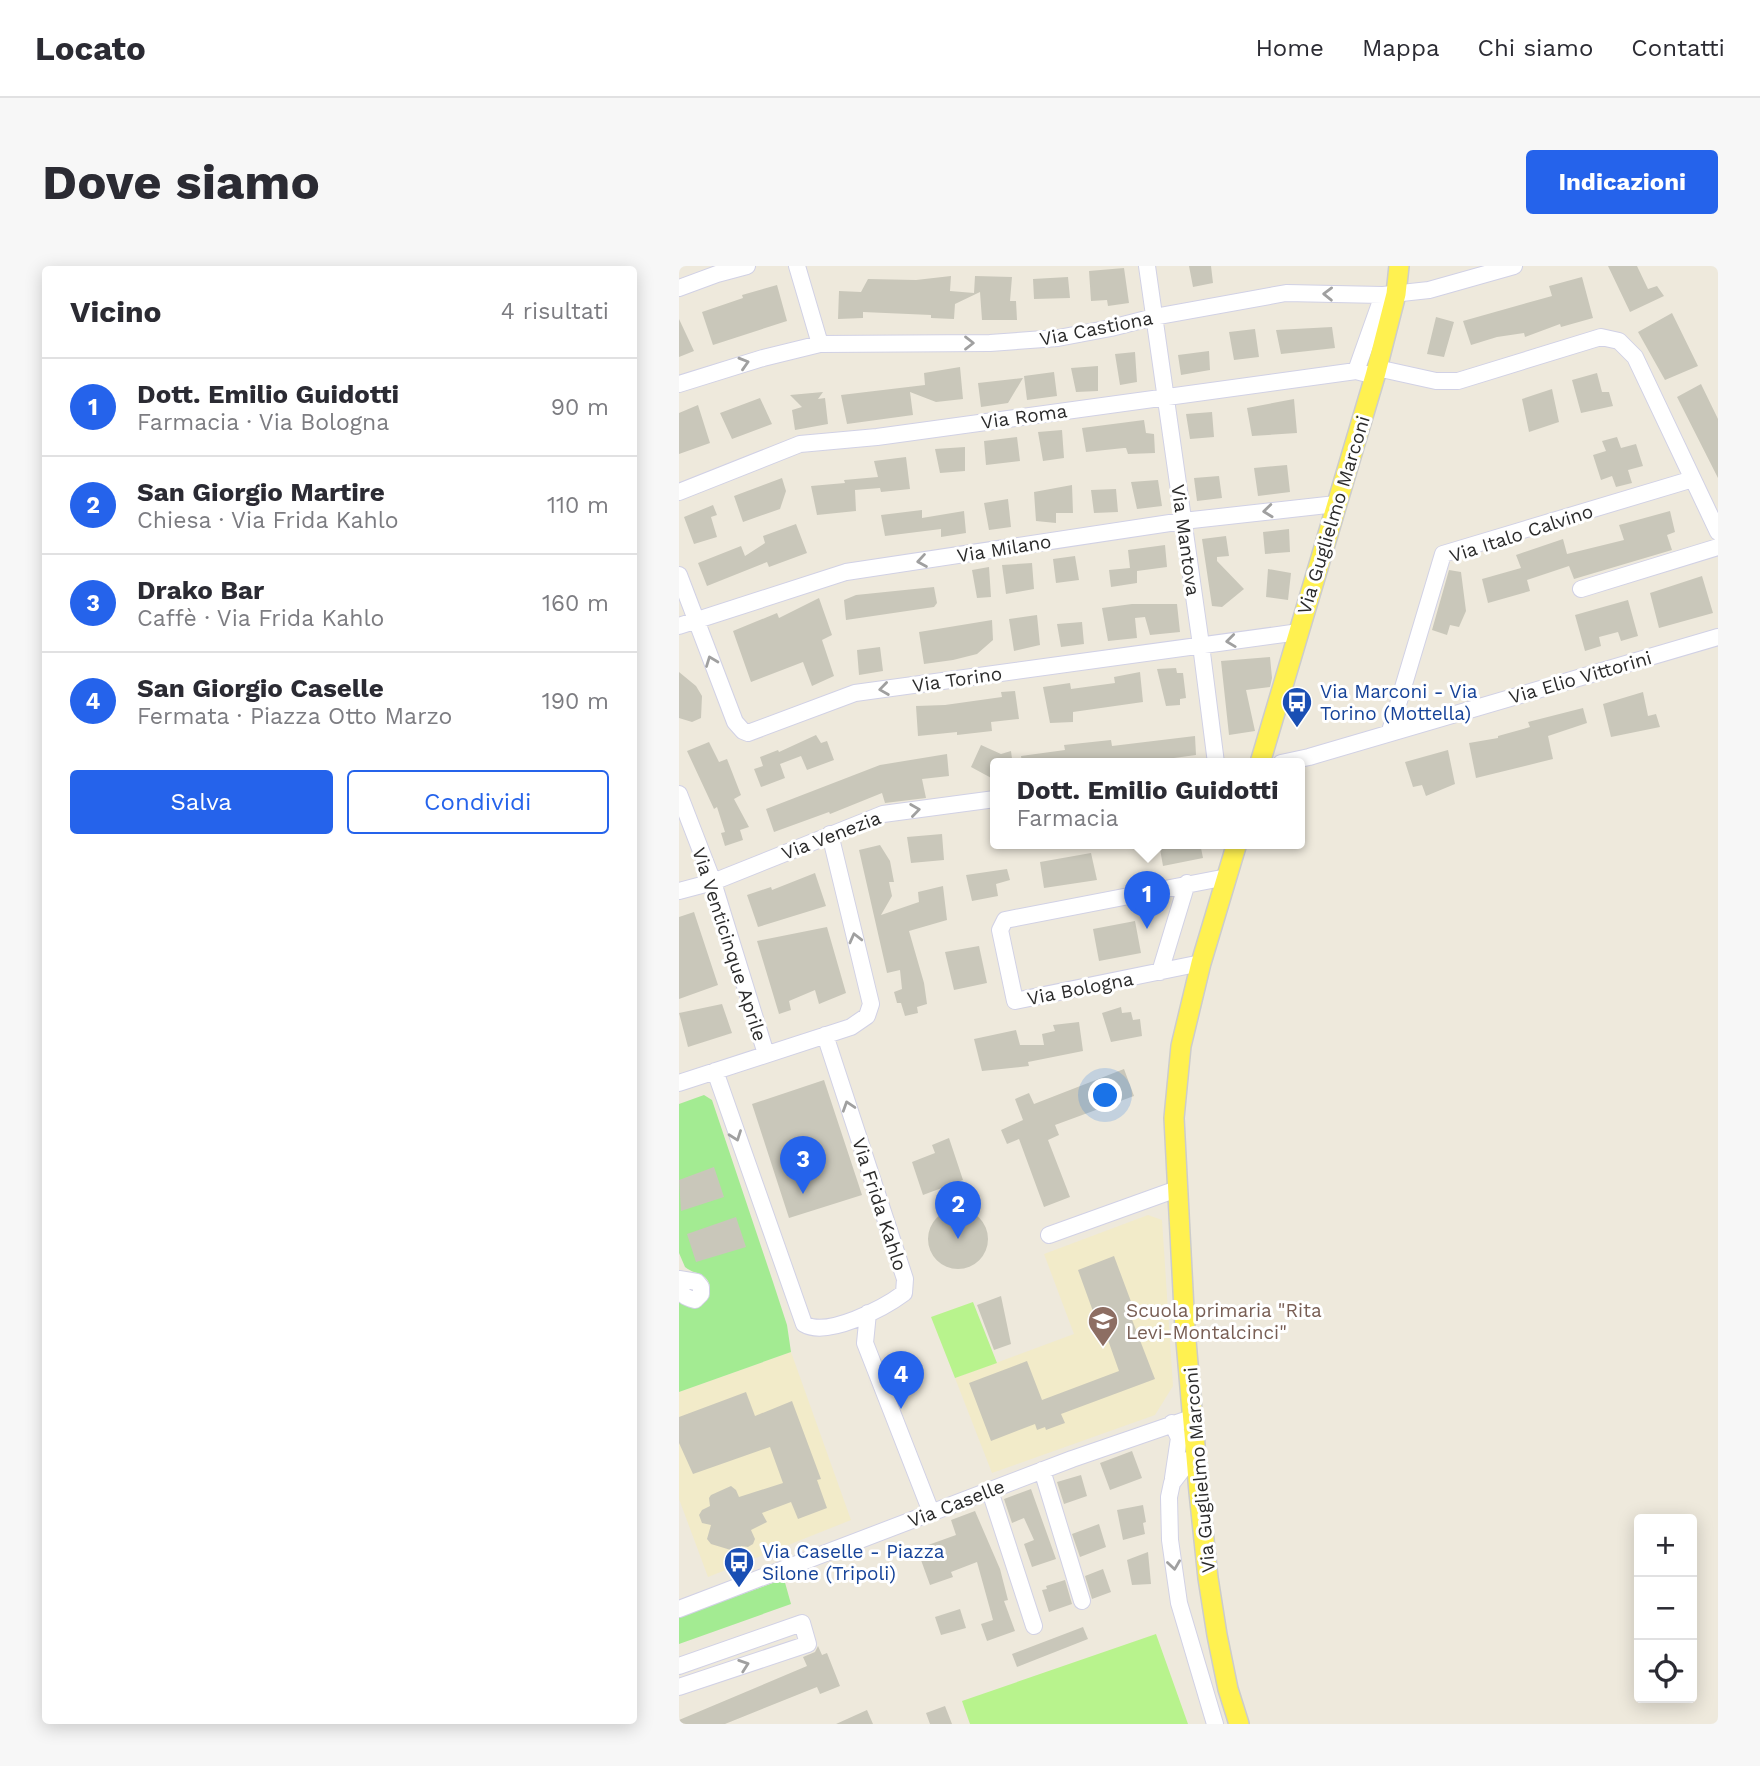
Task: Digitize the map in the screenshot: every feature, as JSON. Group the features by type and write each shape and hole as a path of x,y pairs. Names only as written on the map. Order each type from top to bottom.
{"main road":[{"name":"Via Guglielmo Marconi","path":"1261,758 1376,372 1389,294 1399,266"},
{"name":"Via Guglielmo Marconi","path":"1235,849 1201,963 1181,1046 1174,1118 1185,1329 1199,1492 1217,1635 1239,1724"}],"street":[{"path":"679,288 747,266"},
{"path":"797,266 820,344"},
{"name":"Via Mantova","path":"1147,266 1215,758"},
{"name":"Via Castiona","path":"679,384 820,344 990,343 1058,338 1286,293 1389,294 1429,290 1514,266"},
{"path":"1356,371 1389,294"},
{"name":"Via Roma","path":"679,492 800,444 877,437 1356,371 1436,381 1458,381 1601,337 1619,341 1635,357 1718,533"},
{"name":"Via Italo Calvino","path":"1390,732 1443,554 1693,479"},
{"name":"Via Milano","path":"679,626 846,572 1183,521 1336,504"},
{"path":"1581,589 1718,547"},
{"path":"679,575 696,620"},
{"name":"Via Torino","path":"696,620 735,722 743,732 748,733 855,693 1299,632"},
{"name":"Via Elio Vittorini","path":"1304,758 1718,637"},
{"name":"Via Venticinque Aprile","path":"679,794 713,881 766,1054"},
{"name":"Via Venezia","path":"679,891 713,881 883,814 990,800"},
{"path":"679,1083 851,1027 867,1016 871,1004 830,834"},
{"name":"Via Bologna","path":"1201,963 1015,1001 1000,930 1005,920 1227,877"},
{"path":"1160,972 1187,883"},
{"name":"Via Frida Kahlo","path":"715,1071 804,1324 810,1328 823,1329 844,1323 892,1303 904,1293 905,1279 825,1035"},
{"path":"1049,1235 1177,1189"},
{"path":"865,1343 868,1313"},
{"path":"844,1323 865,1343 931,1513"},
{"name":"Via Caselle","path":"679,1609 1042,1470 1194,1417"},
{"path":"1172,1423 1179,1438 1170,1490 1170,1540 1179,1603 1215,1724"},
{"path":"1170,1490 1196,1452"},
{"path":"1042,1470 1082,1601"},
{"path":"1170,1490 1181,1486 1199,1492"},
{"path":"990,1491 1034,1626"},
{"path":"679,1666 802,1623 808,1644 679,1687"}],"shaded area":[{"name":"Scuola primaria \"Rita Levi-Montalcinci\"","path":"1148,1215 1162,1220 1173,1386 1155,1415 992,1473 955,1378 1074,1334 1044,1254"},
{"path":"791,1352 851,1520 708,1577 679,1499 679,1392"}],"green space":[{"path":"704,1095 712,1100 787,1325 791,1352 679,1392 679,1302 693,1308 706,1298 710,1288 707,1279 685,1267 679,1253 679,1104"},
{"path":"973,1302 997,1363 955,1378 931,1317"},
{"path":"784,1579 791,1604 679,1644 679,1617"},
{"path":"1156,1634 1188,1724 970,1724 962,1701"}],"building":[{"path":"1189,266 1211,266 1213,283 1193,287"},
{"path":"1608,266 1637,266 1648,289 1657,286 1664,296 1630,312"},
{"path":"1124,268 1129,303 1108,306 1107,300 1091,301 1089,271"},
{"path":"951,276 950,291 974,293 975,276 1012,277 1010,301 1016,301 1017,320 982,320 980,292 955,304 954,319 931,318 931,315 863,312 863,318 838,319 839,291 861,292 868,279 916,280"},
{"path":"1068,277 1070,298 1034,299 1033,279"},
{"path":"1582,277 1593,318 1561,327 1560,324 1525,337 1524,333 1497,337 1471,345 1463,321 1552,296 1549,286"},
{"path":"777,285 787,321 713,345 702,312 743,298 742,295"},
{"path":"1672,313 1698,366 1665,380 1638,332"},
{"path":"1436,317 1454,322 1444,357 1427,354"},
{"path":"679,319 694,351 679,357"},
{"path":"1332,327 1335,348 1281,354 1276,330"},
{"path":"1255,329 1259,357 1234,360 1229,332"},
{"path":"1209,351 1210,370 1181,375 1178,355"},
{"path":"1135,352 1137,382 1120,385 1115,354"},
{"path":"1098,366 1098,391 1076,392 1071,368"},
{"path":"960,367 963,399 936,402 910,392 913,415 847,424 841,395 925,385 924,373"},
{"path":"1054,372 1057,396 1027,400 1024,376"},
{"path":"1597,373 1602,392 1609,392 1613,406 1581,413 1572,380"},
{"path":"1023,378 1008,403 981,407 978,383"},
{"path":"1701,384 1718,419 1718,478 1677,397"},
{"path":"1552,389 1559,422 1529,432 1522,399"},
{"path":"823,392 818,399 825,398 828,424 795,430 792,410 802,407 790,395"},
{"path":"760,398 772,424 732,439 720,413"},
{"path":"1294,399 1297,433 1252,436 1247,408"},
{"path":"698,405 710,443 679,454 679,413"},
{"path":"1212,412 1214,437 1190,439 1186,414"},
{"path":"1144,420 1146,433 1154,434 1155,453 1128,454 1126,448 1086,452 1082,428"},
{"path":"1062,430 1064,458 1043,461 1038,432"},
{"path":"1017,437 1020,461 986,465 984,441"},
{"path":"1617,437 1621,448 1636,444 1643,466 1628,470 1632,483 1616,487 1612,476 1601,480 1593,455 1606,451 1602,441"},
{"path":"965,447 965,471 940,473 935,449"},
{"path":"906,457 910,489 881,492 880,488 855,490 856,511 817,515 811,486 878,477 874,461"},
{"path":"1287,465 1290,492 1258,496 1254,468"},
{"path":"1219,476 1222,498 1197,501 1194,478"},
{"path":"782,478 786,491 780,509 743,522 734,496"},
{"path":"1158,480 1162,506 1137,509 1131,482"},
{"path":"1072,485 1073,513 1056,513 1056,523 1036,521 1034,492"},
{"path":"1116,489 1118,512 1094,513 1091,490"},
{"path":"1008,499 1011,527 989,530 984,503"},
{"path":"713,505 717,515 711,517 717,537 694,544 684,517"},
{"path":"922,510 922,518 964,511 966,533 941,537 941,529 885,536 881,515"},
{"path":"1670,511 1675,532 1667,535 1672,550 1574,579 1569,566 1527,580 1530,591 1488,603 1482,579 1521,568 1516,555 1563,539 1567,554 1624,540 1619,525"},
{"path":"796,524 807,553 769,567 767,562 707,586 698,563 741,546 745,556 765,543 763,536"},
{"path":"1289,529 1290,552 1265,554 1263,532"},
{"path":"1226,536 1229,556 1217,557 1217,561 1244,589 1222,607 1212,606 1202,539"},
{"path":"1165,545 1167,567 1137,571 1137,583 1111,587 1109,570 1130,568 1128,550"},
{"path":"1075,556 1079,580 1056,583 1053,559"},
{"path":"1032,563 1034,589 1006,594 1002,565"},
{"path":"989,567 991,597 977,598 972,570"},
{"path":"1268,569 1291,573 1288,600 1266,597"},
{"path":"1449,570 1461,572 1466,611 1459,627 1450,625 1447,635 1432,630"},
{"path":"1702,576 1713,613 1659,628 1650,593"},
{"path":"934,587 937,603 934,607 846,620 844,600 856,595"},
{"path":"819,598 832,635 822,640 834,676 812,686 803,662 751,682 733,631 777,613 779,618"},
{"path":"1628,600 1638,636 1621,641 1618,632 1599,637 1601,646 1585,651 1575,615"},
{"path":"1132,604 1177,604 1180,632 1150,635 1145,617 1135,618 1137,638 1108,641 1102,608"},
{"path":"1037,615 1040,645 1014,651 1009,619"},
{"path":"992,620 993,640 977,654 924,664 919,632"},
{"path":"1082,622 1084,644 1061,647 1057,624"},
{"path":"880,647 883,671 859,675 857,650"},
{"path":"1270,657 1270,687 1246,690 1255,731 1229,735 1221,661"},
{"path":"1176,668 1177,673 1183,673 1186,698 1180,699 1180,705 1166,706 1157,669"},
{"path":"679,672 696,686 702,696 701,718 692,722 679,718"},
{"path":"1140,672 1143,702 1073,712 1073,722 1050,723 1043,687 1070,683 1071,689 1115,683 1114,677"},
{"path":"1015,691 1019,719 991,722 992,731 918,736 916,706 1002,697 1001,692"},
{"path":"1643,692 1648,716 1656,714 1660,727 1611,737 1603,704"},
{"path":"1583,708 1587,723 1548,736 1553,759 1476,778 1469,743 1498,738 1530,727 1528,722"},
{"path":"816,735 821,743 827,741 834,760 807,770 801,756 780,764 785,778 761,787 754,769 763,766 760,757 778,750 779,752"},
{"path":"1195,736 1196,755 1174,758 1021,756 1065,750 1064,745 1111,740 1112,746"},
{"path":"709,742 719,762 727,759 741,795 734,799 749,827 740,830 743,840 725,846 721,833 725,832 717,807 714,809 687,751"},
{"path":"981,745 1001,754 1011,751 1012,758 990,758 990,777 971,767"},
{"path":"1448,750 1455,784 1426,796 1422,785 1413,787 1405,762"},
{"path":"947,754 949,776 922,779 926,798 885,803 882,793 774,832 766,809 880,765"},
{"path":"942,834 944,860 911,863 907,837"},
{"path":"880,845 890,861 894,882 889,882 892,896 881,915 919,902 918,892 943,886 947,920 909,931 924,983 927,1004 917,1007 918,1013 905,1016 894,992 902,989 900,970 887,973 859,850"},
{"path":"1160,849 1201,849 1203,858 1163,866"},
{"path":"1091,853 1097,880 1044,888 1040,862"},
{"path":"1007,869 1010,880 996,884 998,896 972,901 966,875"},
{"path":"815,873 826,906 758,927 747,895 771,887 772,890"},
{"path":"694,912 718,985 679,999 679,917"},
{"path":"1135,921 1141,953 1099,961 1093,929"},
{"path":"827,927 846,993 819,1004 815,990 789,1001 791,1010 779,1014 757,941"},
{"path":"979,946 987,983 954,990 945,952"},
{"path":"722,1004 732,1033 688,1047 679,1013"},
{"path":"1121,1007 1122,1013 1131,1012 1133,1020 1140,1019 1142,1036 1111,1042 1102,1013"},
{"path":"1079,1022 1083,1051 1028,1062 1029,1066 982,1071 974,1039 1016,1030 1020,1045 1044,1045 1042,1034 1055,1031 1053,1025"},
{"path":"1124,1069 1134,1096 1055,1125 1059,1135 1048,1140 1070,1197 1044,1207 1019,1139 1007,1144 1001,1130 1023,1120 1015,1099 1029,1093 1034,1104"},
{"path":"824,1080 862,1195 789,1218 752,1104"},
{"path":"949,1138 963,1180 923,1195 912,1162 935,1153 932,1145"},
{"path":"714,1167 724,1197 681,1211 679,1180"},
{"path":"952,1209 964,1209 983,1222 988,1239 986,1251 975,1264 964,1269 952,1269 933,1256 928,1245 928,1233 941,1214"},
{"path":"736,1217 746,1247 696,1262 687,1234"},
{"path":"1114,1256 1136,1315 1131,1317 1155,1379 1061,1414 1065,1423 1046,1430 1045,1427 1037,1430 1035,1424 991,1441 969,1383 1027,1361 1042,1400 1119,1371 1103,1326 1099,1328 1078,1270"},
{"path":"1001,1296 1011,1344 994,1350 977,1305"},
{"path":"746,1392 755,1416 792,1401 821,1479 817,1480 827,1508 798,1519 791,1502 762,1513 767,1522 751,1530 755,1539 753,1544 748,1547 741,1546 734,1551 711,1544 707,1539 711,1525 702,1523 699,1515 710,1506 711,1495 731,1486 739,1497 783,1483 770,1447 693,1474 679,1443 679,1417"},
{"path":"1132,1451 1142,1478 1110,1490 1100,1463"},
{"path":"1081,1475 1087,1496 1064,1504 1057,1482"},
{"path":"1031,1489 1056,1559 1032,1567 1024,1544 1034,1540 1024,1518 1012,1523 1004,1499"},
{"path":"1143,1505 1145,1534 1123,1540 1117,1510"},
{"path":"975,1511 1000,1569 1008,1600 1004,1601 1015,1631 987,1641 981,1624 993,1620 977,1562 951,1572 953,1577 930,1585 917,1549 956,1535 951,1520"},
{"path":"1099,1524 1106,1547 1080,1557 1072,1534"},
{"path":"1148,1552 1151,1584 1132,1585 1127,1560"},
{"path":"1103,1569 1111,1592 1092,1599 1085,1576"},
{"path":"1065,1580 1072,1604 1049,1612 1042,1590"},
{"path":"960,1609 966,1628 941,1635 935,1617"},
{"path":"1083,1627 1088,1639 1017,1667 1012,1654"},
{"path":"818,1646 822,1655 827,1653 840,1686 820,1694 817,1687 725,1724 679,1724 679,1720 807,1666 803,1657 815,1652"},
{"path":"945,1706 952,1724 930,1724 926,1713"},
{"path":"867,1710 873,1724 836,1724"}],"place":[{"name":"Via Marconi - Via Torino (Mottella)","path":"1297,729"},
{"name":"Dott. Emilio Guidotti","path":"1147,929"},
{"name":"Drako Bar","path":"803,1194"},
{"name":"San Giorgio Martire","path":"958,1239"},
{"name":"Scuola primaria \"Rita Levi-Montalcinci\"","path":"1103,1348"},
{"name":"San Giorgio Caselle","path":"901,1409"},
{"name":"Via Caselle - Piazza Silone (Tripoli)","path":"739,1589"}]}
